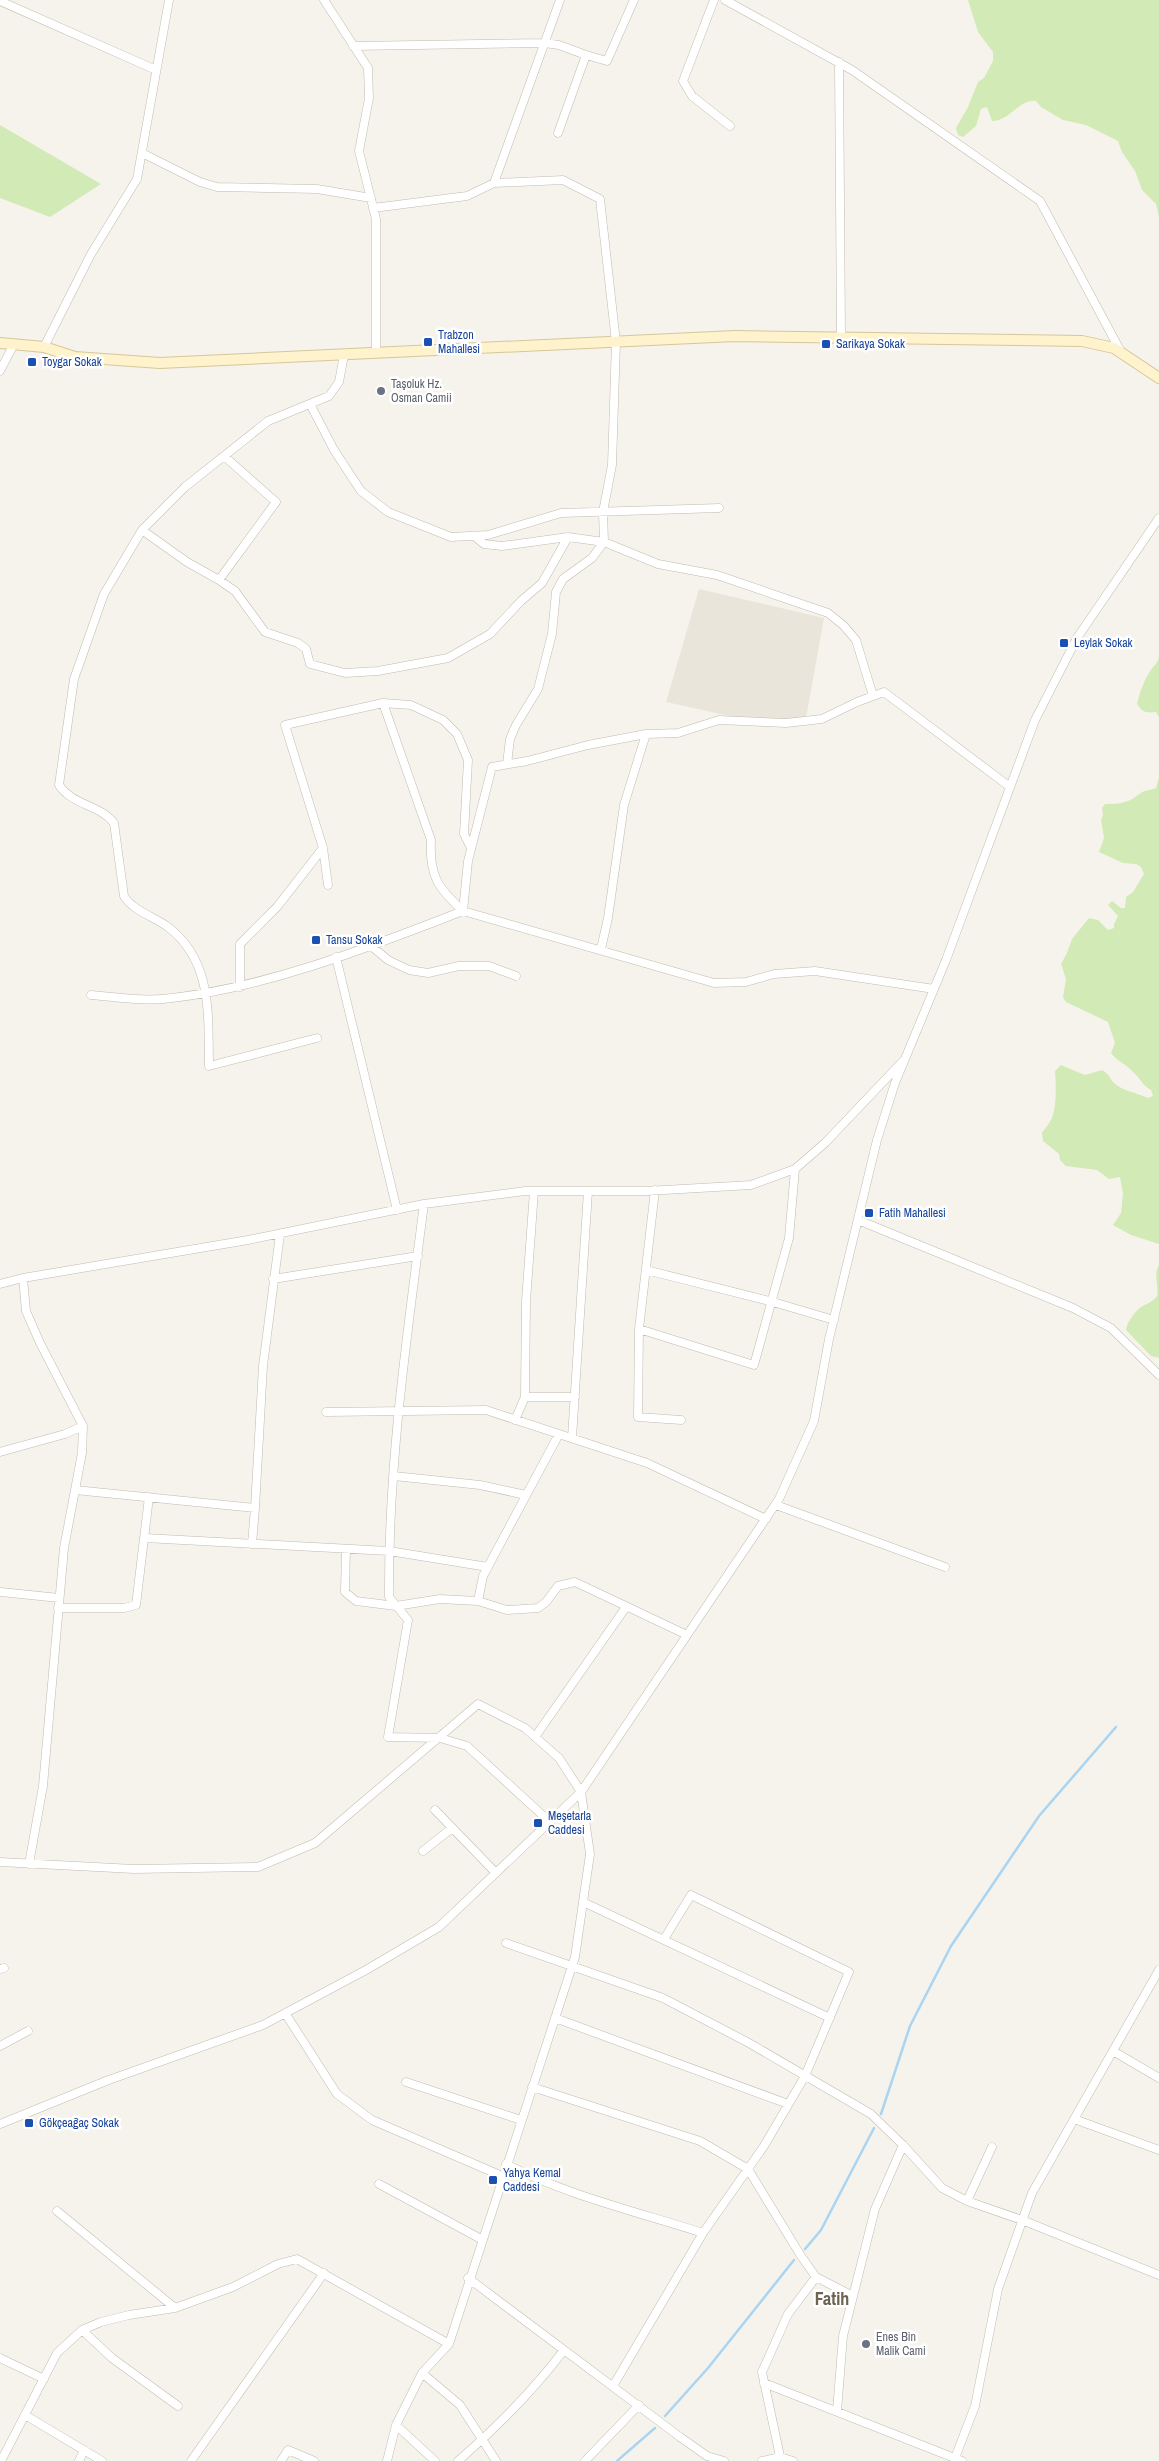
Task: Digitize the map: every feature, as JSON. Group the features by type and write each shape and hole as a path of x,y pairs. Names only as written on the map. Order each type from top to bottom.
{"street":[{"path":"44,347 91,254 137,179 169,0"},
{"path":"324,0 368,68 369,98 359,151 371,198 376,229 376,353"},
{"path":"494,183 560,0"},
{"path":"353,46 545,43 559,45 607,61 634,0"},
{"path":"714,0 683,81 692,96 730,126"},
{"path":"726,0 839,62 1040,201 1122,354"},
{"path":"0,1 156,70"},
{"path":"558,133 586,55"},
{"path":"839,62 841,337"},
{"path":"142,153 200,182 216,187 317,189 371,198"},
{"path":"373,208 468,196 494,183 562,180 600,199 616,342 612,465 603,512 604,542 592,558 563,580 556,592 552,634 538,688 510,739 508,764"},
{"path":"0,343 44,347 75,357 160,363 735,336 1082,340 1114,348 1159,378"},
{"path":"0,371 14,344"},
{"path":"317,1038 209,1066 207,992 203,976 185,944 169,928 130,904 124,896 114,823 108,816 70,797 59,785 74,679 104,594 142,530 185,487 268,421 329,396 339,382 344,355"},
{"path":"310,404 334,450 361,491 388,512 451,537 488,534 561,513 719,508"},
{"path":"220,580 276,502 224,456"},
{"path":"0,2124 106,2081 263,2025 366,1970 439,1927 581,1792 776,1505 814,1421 834,1320 877,1140 905,1058 934,989 1035,720 1068,653 1159,518"},
{"path":"142,530 187,562 220,580 235,591 265,632 298,643 306,649 310,664 345,674 378,672 448,658 490,634 521,601 542,583 568,537"},
{"path":"474,536 484,544 502,546 568,537 604,542 658,564 717,575 828,613 843,625 856,640 873,696"},
{"path":"463,911 471,848 492,767 646,734 678,733 718,720 786,723 822,719 884,692 1010,787"},
{"path":"383,703 431,840 430,860 434,875 443,892 463,911 601,949 714,983 746,982 774,974 815,971 934,989"},
{"path":"328,885 323,848 285,725 383,703 411,704 443,720 457,734 468,760 464,834 471,848"},
{"path":"601,949 608,918 624,805 646,734"},
{"path":"240,987 240,944 276,907 323,848"},
{"path":"91,996 169,999 240,987 336,957 463,911"},
{"path":"370,945 388,960 409,970 428,972 458,966 489,966 516,976"},
{"path":"336,957 397,1210"},
{"path":"0,1284 23,1278 280,1234 424,1204 534,1191 655,1190 751,1185 796,1169 825,1143 905,1058"},
{"path":"639,1329 754,1365 790,1238 796,1169"},
{"path":"655,1190 639,1329 638,1417 682,1420"},
{"path":"515,1420 525,1398 526,1301 534,1191"},
{"path":"572,1438 588,1191"},
{"path":"424,1204 398,1411 389,1551 389,1597 408,1620 388,1737 440,1738 467,1746 550,1822"},
{"path":"858,1220 1073,1308 1111,1328 1159,1375"},
{"path":"252,1544 263,1366 280,1234"},
{"path":"273,1279 418,1256"},
{"path":"646,1270 773,1302 834,1320"},
{"path":"23,1278 26,1311 40,1343 83,1426 82,1453 64,1548 43,1786 29,1864"},
{"path":"525,1398 575,1398"},
{"path":"326,1412 486,1410 647,1463 766,1519"},
{"path":"0,1452 65,1434 83,1426"},
{"path":"478,1601 483,1576 558,1434"},
{"path":"394,1476 480,1485 526,1495"},
{"path":"75,1490 254,1508"},
{"path":"58,1608 124,1608 136,1605 149,1497"},
{"path":"776,1505 945,1567"},
{"path":"145,1538 389,1551 488,1566"},
{"path":"346,1549 345,1592 348,1597 356,1601 396,1606 440,1599 478,1601 507,1610 538,1608 546,1602 558,1586 575,1582 626,1608 687,1635"},
{"path":"0,1592 59,1598"},
{"path":"535,1737 626,1608"},
{"path":"0,1862 134,1869 258,1867 315,1843 478,1704 525,1728 559,1758 581,1792 590,1854 572,1966 468,2278 448,2344 422,2373 396,2425 387,2461"},
{"path":"435,1810 496,1873"},
{"path":"423,1851 452,1828"},
{"path":"613,2386 703,2233 748,2168 805,2076 849,1972 750,1922 690,1895 664,1939"},
{"path":"583,1902 830,2018"},
{"path":"506,1943 663,1998 749,2042 871,2114 903,2145 942,2188 967,2201 1022,2220 1159,2275"},
{"path":"764,2383 959,2460 975,2406 998,2289 1032,2194 1159,1970"},
{"path":"285,2013 337,2094 372,2120 502,2176"},
{"path":"554,2018 788,2104"},
{"path":"0,2046 28,2031"},
{"path":"1113,2051 1159,2078"},
{"path":"406,2082 521,2120"},
{"path":"532,2087 700,2141 748,2168 800,2256 816,2277 853,2296"},
{"path":"1074,2120 1159,2150"},
{"path":"837,2411 843,2336 875,2209 903,2145"},
{"path":"967,2201 992,2147"},
{"path":"506,2164 525,2174 572,2191 703,2233"},
{"path":"379,2184 482,2239"},
{"path":"58,2211 175,2308"},
{"path":"1,2461 57,2353 82,2330 101,2322 129,2315 175,2308 233,2287 278,2264 297,2259 448,2344"},
{"path":"191,2461 324,2273"},
{"path":"781,2459 762,2372 788,2314 816,2277"},
{"path":"468,2278 707,2456 724,2461"},
{"path":"82,2330 112,2358 178,2406"},
{"path":"458,2461 483,2440 539,2382 564,2350"},
{"path":"0,2358 44,2378"},
{"path":"422,2373 460,2405 496,2461"},
{"path":"585,2461 639,2405"},
{"path":"25,2415 102,2461"},
{"path":"396,2425 435,2461"},
{"path":"79,2461 84,2450"},
{"path":"281,2461 288,2450 314,2461"},
{"path":"762,2461 781,2459 793,2461"}],"shaded area":[{"path":"699,589 824,618 806,718 766,724 666,702"}],"green space":[{"path":"968,0 1159,0 1159,217 1156,204 1142,190 1135,171 1122,152 1118,141 1086,125 1063,120 1041,107 1036,101 1024,103 1004,118 992,121 987,107 981,109 976,126 963,137 958,135 956,128 968,107 978,82 984,78 993,61 993,52 978,32"},
{"path":"0,125 101,184 50,217 0,198"},
{"path":"1159,657 1159,717 1156,712 1145,712 1137,704 1144,682"},
{"path":"1159,778 1159,1244 1131,1235 1113,1225 1121,1213 1123,1194 1120,1177 1109,1179 1097,1170 1066,1166 1060,1160 1059,1154 1043,1141 1042,1133 1053,1115 1056,1096 1055,1071 1061,1065 1085,1075 1102,1070 1120,1088 1148,1098 1153,1096 1151,1090 1111,1053 1115,1043 1108,1022 1066,1002 1063,997 1066,979 1061,964 1072,939 1089,918 1098,920 1108,930 1114,928 1118,916 1108,905 1112,901 1121,908 1125,908 1126,897 1133,892 1144,874 1141,867 1136,864 1123,863 1099,852 1104,838 1101,820 1103,815 1102,808 1105,804 1124,802 1144,791 1156,788"},
{"path":"1159,1265 1159,1358 1151,1356 1126,1330 1126,1327 1141,1307 1157,1296 1156,1272"}],"waterway":[{"path":"881,2114 910,2026 951,1946 1039,1816 1116,1727"},
{"path":"805,2249 821,2230 874,2128"},
{"path":"665,2416 708,2368 794,2260"},
{"path":"617,2461 655,2428"}],"place":[{"name":"Trabzon Mahallesi","path":"428,342"},
{"name":"Sarikaya Sokak","path":"826,344"},
{"name":"Toygar Sokak","path":"32,362"},
{"name":"Taşoluk Hz. Osman Camii","path":"381,391"},
{"name":"Leylak Sokak","path":"1064,643"},
{"name":"Tansu Sokak","path":"316,940"},
{"name":"Fatih Mahallesi","path":"869,1213"},
{"name":"Meşetarla Caddesi","path":"538,1823"},
{"name":"Gökçeağaç Sokak","path":"29,2123"},
{"name":"Yahya Kemal Caddesi","path":"493,2180"},
{"name":"Enes Bin Malik Cami","path":"866,2344"}],"district":[{"name":"Fatih","path":"832,2299"}]}
